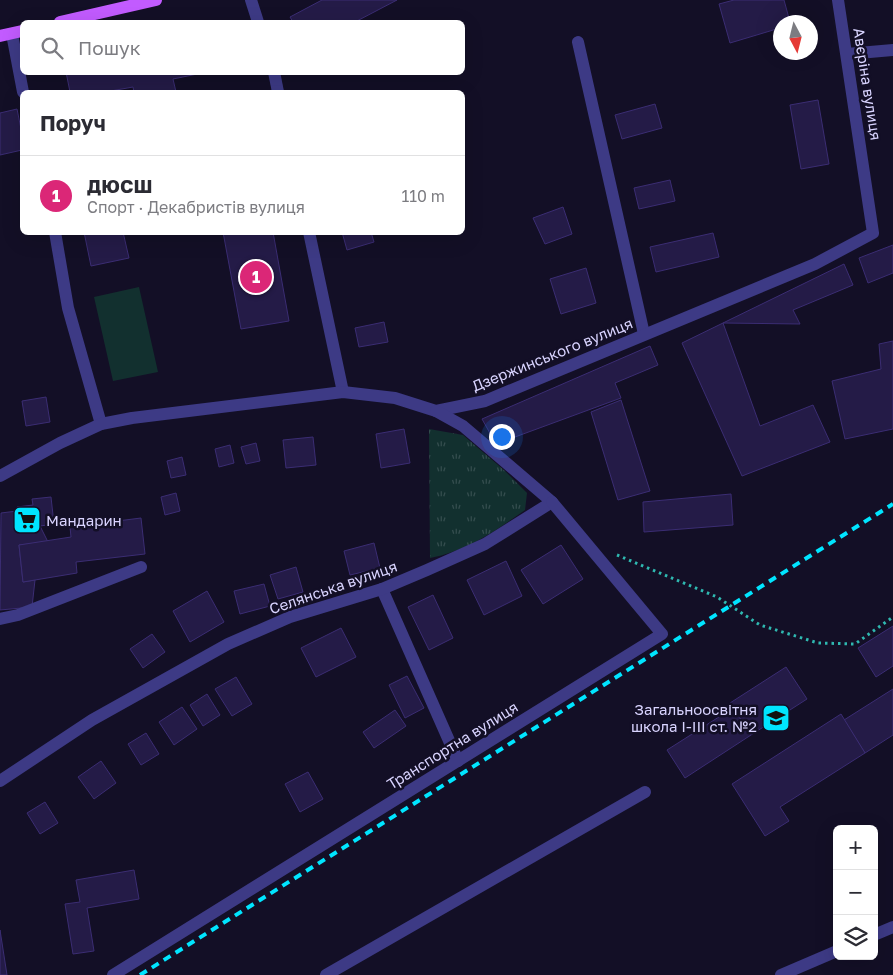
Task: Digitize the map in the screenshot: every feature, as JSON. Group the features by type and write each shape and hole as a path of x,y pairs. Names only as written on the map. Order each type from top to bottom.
{"main road":[{"path":"69,20 156,0"}],"street":[{"path":"252,0 257,20"},
{"name":"Авєріна вулиця","path":"838,0 873,233"},
{"path":"12,34 23,90"},
{"path":"578,42 644,334"},
{"path":"847,54 893,50"},
{"path":"275,75 278,90"},
{"name":"Дзержинського вулиця","path":"0,476 60,443 101,424 343,392 395,398 436,411 485,401 815,264 873,233"},
{"path":"56,235 68,308 101,424"},
{"path":"310,235 343,392"},
{"path":"436,411 463,426 552,502"},
{"name":"Селянська вулиця","path":"0,779 92,720 228,644 290,617 382,589 485,544 552,502"},
{"name":"Транспортна вулиця","path":"113,975 662,634 552,502"},
{"path":"0,619 18,615 141,567"},
{"path":"382,589 458,761"},
{"path":"326,975 645,792"},
{"path":"878,933 893,927"},
{"path":"781,975 833,953"}],"path":[{"path":"611,552 717,597 760,625 818,643 855,644 893,617"}],"green space":[{"path":"139,287 158,372 113,381 94,297"},
{"path":"429,429 463,435 505,471 527,493 525,510 503,525 468,545 430,558"}],"building":[{"path":"322,0 397,0 359,20 292,20 290,17"},
{"path":"734,0 784,0 788,15 773,15 773,30 730,43 719,4"},
{"path":"67,75 192,75 173,79 176,90 134,90 133,87 116,90 70,90"},
{"path":"818,100 829,164 801,169 790,105"},
{"path":"655,104 662,128 622,139 615,115"},
{"path":"17,109 20,124 20,150 0,155 0,113"},
{"path":"670,180 675,201 639,209 634,188"},
{"path":"563,207 572,234 545,244 533,218"},
{"path":"713,233 719,257 656,272 650,247"},
{"path":"85,235 124,235 129,258 91,266"},
{"path":"224,235 274,235 289,321 241,329"},
{"path":"343,235 372,235 374,242 347,250"},
{"path":"893,245 893,273 868,283 859,258"},
{"path":"844,264 853,285 793,310 800,324 723,323"},
{"path":"586,268 596,303 561,314 550,279"},
{"path":"384,322 388,342 359,347 355,328"},
{"path":"723,323 760,426 813,405 830,442 742,476 682,343"},
{"path":"893,341 893,429 845,439 832,381 881,369 879,344"},
{"path":"650,346 658,365 615,383 621,398 496,444 482,419"},
{"path":"46,397 50,422 26,426 22,401"},
{"path":"621,400 650,491 618,500 591,412"},
{"path":"404,429 410,463 381,468 376,434"},
{"path":"313,437 316,465 286,468 283,440"},
{"path":"256,443 260,461 246,464 241,447"},
{"path":"230,445 234,463 219,467 215,449"},
{"path":"182,457 186,475 171,478 167,461"},
{"path":"176,493 180,511 165,515 161,497"},
{"path":"731,494 733,525 644,532 643,502"},
{"path":"51,497 54,524 40,526 48,542 19,545 23,582 35,580 32,607 0,610 1,513 17,511 17,507 33,505 32,499"},
{"path":"141,518 145,554 76,562 77,573 23,582 19,545 71,537 70,527"},
{"path":"374,543 380,568 350,575 344,551"},
{"path":"561,545 583,579 543,604 521,570"},
{"path":"506,561 522,596 484,615 467,580"},
{"path":"296,567 303,592 278,599 270,575"},
{"path":"264,584 270,606 240,614 234,591"},
{"path":"207,591 224,622 190,642 173,611"},
{"path":"433,595 453,638 429,650 408,607"},
{"path":"893,626 893,666 876,677 858,648"},
{"path":"341,628 356,657 316,677 301,648"},
{"path":"152,634 165,652 143,668 130,649"},
{"path":"786,667 807,699 751,735 730,703"},
{"path":"407,676 424,708 405,718 389,685"},
{"path":"236,677 252,704 232,716 215,689"},
{"path":"893,689 893,735 865,753 844,720"},
{"path":"207,694 220,715 203,726 190,705"},
{"path":"182,707 197,729 174,745 159,722"},
{"path":"733,708 751,735 685,778 667,750"},
{"path":"395,710 406,726 374,748 363,732"},
{"path":"841,714 865,753 780,807 789,821 765,836 732,784"},
{"path":"146,733 159,754 141,765 128,744"},
{"path":"101,761 116,783 94,799 78,777"},
{"path":"308,772 323,799 300,812 285,784"},
{"path":"45,802 58,823 40,834 27,813"},
{"path":"134,870 139,899 87,908 94,951 73,954 65,904 80,902 76,880"},
{"path":"0,930 7,975 0,975"}],"railway":[{"path":"140,975 893,504"}],"place":[{"name":"ДЮСШ","path":"256,277"},
{"name":"Мандарин","path":"27,520"},
{"name":"Загальноосвітня школа І-ІІІ ст. №2","path":"776,718"}]}
